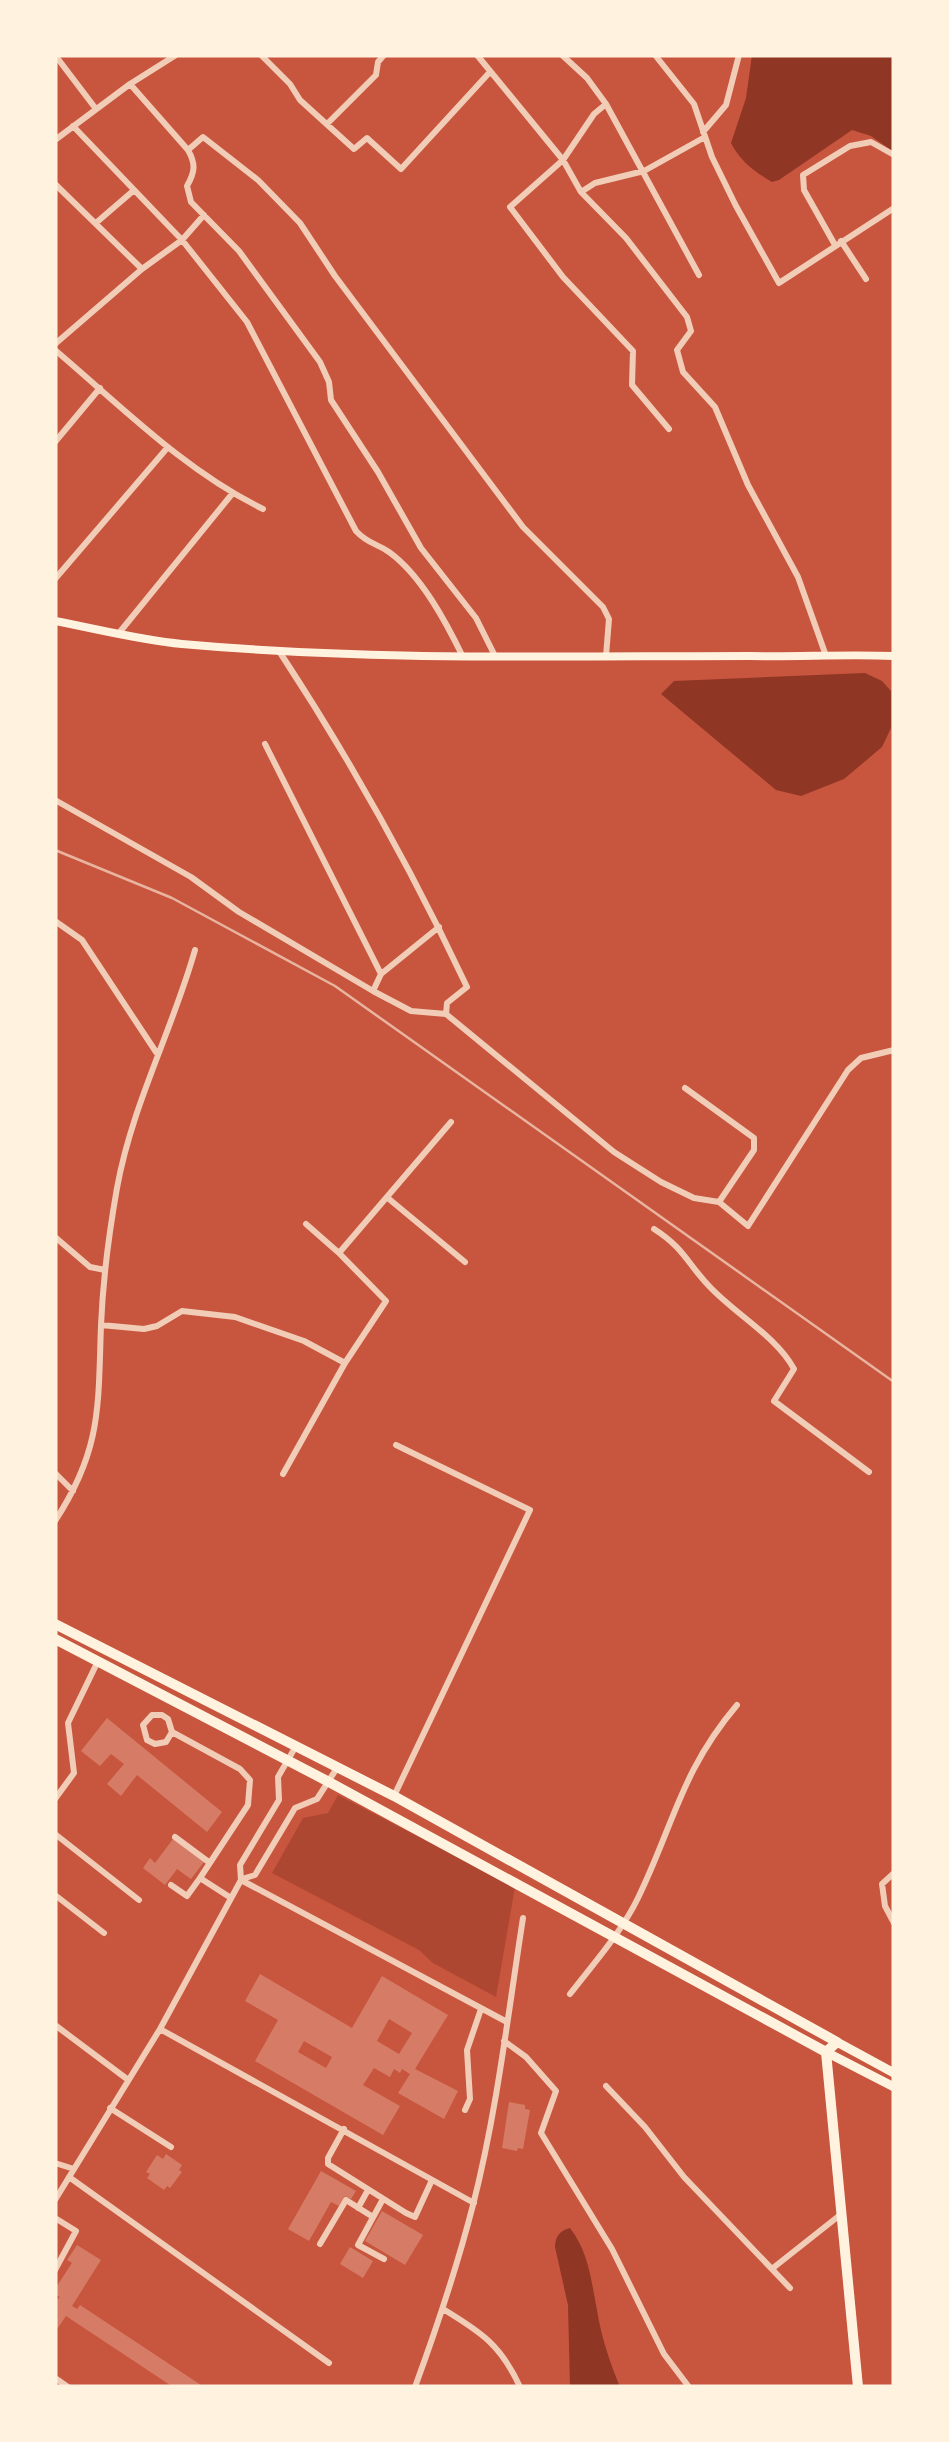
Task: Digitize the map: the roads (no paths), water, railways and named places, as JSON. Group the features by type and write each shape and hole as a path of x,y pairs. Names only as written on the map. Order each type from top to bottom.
{"highway":[{"path":"55,1624 338,1766 623,1921 837,2042 826,2052"},
{"path":"55,1639 329,1782 826,2052"},
{"path":"826,2052 858,2387"}],"main road":[{"path":"55,621 178,644 278,650 462,657 825,653 894,656"},
{"path":"837,2042 894,2072"},
{"path":"826,2052 894,2086"}],"street":[{"path":"55,55 96,109"},
{"path":"154,55 162,64"},
{"path":"55,140 176,55"},
{"path":"261,55 300,100 354,148 366,138 401,168 489,73"},
{"path":"371,55 378,62"},
{"path":"327,124 376,75 384,55"},
{"path":"477,55 563,160 581,192 626,238 686,317 691,331 677,350 683,372 715,407 748,485 798,576 825,653"},
{"path":"562,55 587,78 606,104 699,276"},
{"path":"655,55 694,104 736,206 779,282 894,208"},
{"path":"581,192 595,182 644,170 704,134 726,105 739,55"},
{"path":"130,84 188,150 194,161 194,175 186,186 191,202 239,250 320,362 332,400 421,548 476,618 495,656"},
{"path":"606,104 594,114 563,160 510,207 564,276 633,351 632,385 670,429"},
{"path":"73,126 214,276 246,322 356,531 368,544 387,550 413,576 453,636 462,657"},
{"path":"188,150 203,136 258,180 300,222 335,276 523,527 603,608 609,619 606,656"},
{"path":"866,279 804,190 803,176 850,146 871,142 894,155"},
{"path":"55,184 142,269"},
{"path":"97,222 133,191"},
{"path":"204,215 182,240 142,269 55,347 168,448 232,494 264,509"},
{"path":"55,442 100,388"},
{"path":"55,579 168,448"},
{"path":"119,633 232,494"},
{"path":"278,650 330,729 419,885 466,987 447,1004 446,1014"},
{"path":"265,744 381,974"},
{"path":"55,800 191,877 239,912 411,1011 446,1014 643,1172 694,1198 719,1202 748,1226 848,1070 860,1058 894,1050"},
{"path":"55,920 82,940 157,1054"},
{"path":"373,990 381,974 438,927"},
{"path":"55,1521 87,1458 99,1414 105,1270 117,1186 133,1119 180,1003 195,950"},
{"path":"686,1088 754,1138 754,1150 719,1202"},
{"path":"340,1253 450,1122"},
{"path":"388,1198 464,1262"},
{"path":"283,1474 344,1364 386,1300 306,1224"},
{"path":"654,1229 688,1256 709,1286 785,1352 794,1369 774,1401 868,1472"},
{"path":"55,1236 90,1267 105,1270"},
{"path":"102,1325 144,1330 182,1311 235,1317 304,1340 344,1364"},
{"path":"394,1796 530,1510 396,1445"},
{"path":"55,1473 73,1490"},
{"path":"55,1799 74,1773 68,1722 98,1661"},
{"path":"570,1994 638,1900 681,1790 710,1736 738,1705"},
{"path":"171,1885 187,1896 248,1805 250,1780 240,1768 172,1732 168,1719 162,1715 152,1716 143,1725 143,1734 155,1744 166,1742 172,1732"},
{"path":"55,2200 160,2029 241,1880 240,1865 279,1800 278,1778 296,1746"},
{"path":"241,1880 255,1875 295,1808 317,1799 338,1766"},
{"path":"55,1834 139,1900"},
{"path":"175,1837 210,1863"},
{"path":"527,1889 530,1870"},
{"path":"894,1872 882,1884 885,1906 894,1923"},
{"path":"200,1878 231,1898"},
{"path":"241,1880 507,2022"},
{"path":"55,1895 104,1934"},
{"path":"416,2387 474,2202 523,1918"},
{"path":"465,2110 470,2099 467,2050 481,2008"},
{"path":"55,2025 127,2078"},
{"path":"160,2029 474,2202"},
{"path":"504,2041 526,2057 556,2091 541,2133 612,2249 664,2354 689,2387"},
{"path":"606,2086 645,2126 684,2177 790,2288"},
{"path":"110,2108 171,2147"},
{"path":"344,2128 328,2164 383,2199 415,2217 432,2180"},
{"path":"55,2163 329,2364"},
{"path":"358,2208 368,2190"},
{"path":"383,2199 358,2245 384,2260"},
{"path":"320,2244 346,2200 374,2216"},
{"path":"774,2268 840,2215"},
{"path":"55,2218 76,2231 55,2270"},
{"path":"443,2309 484,2334 498,2348 520,2387"},
{"path":"55,2378 68,2387"}],"railway":[{"path":"55,850 172,898 335,986 894,1382"}]}
